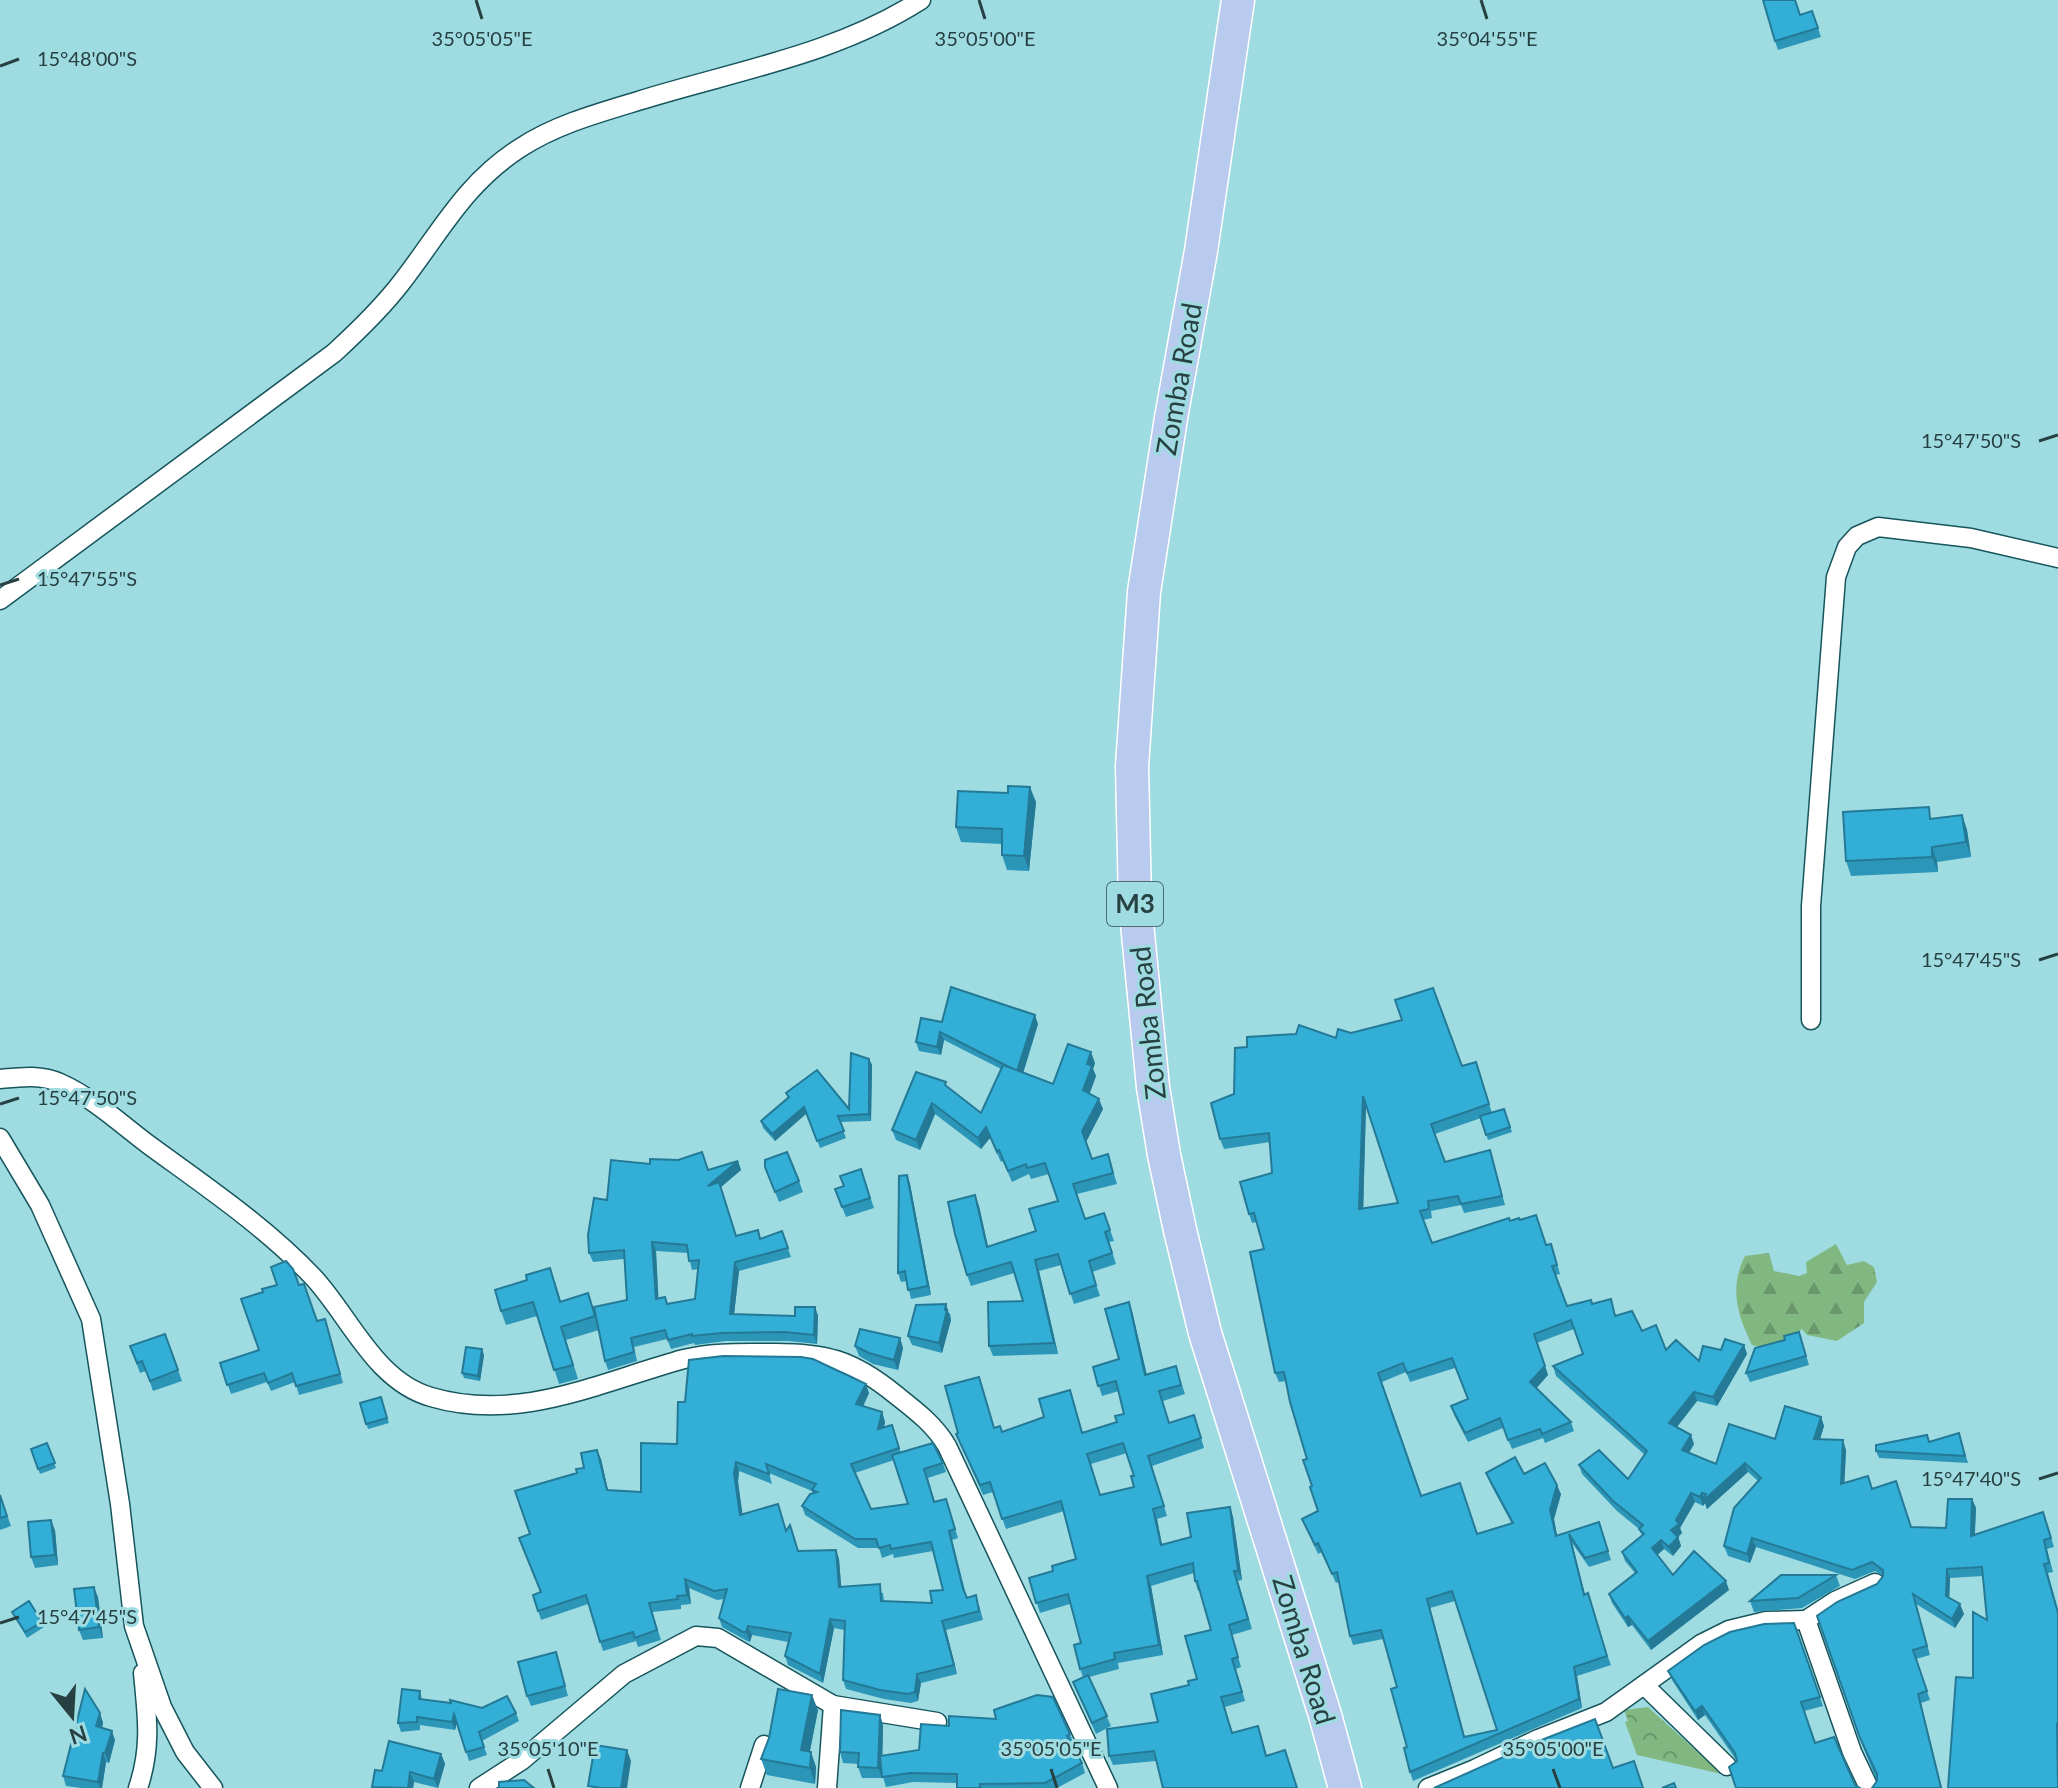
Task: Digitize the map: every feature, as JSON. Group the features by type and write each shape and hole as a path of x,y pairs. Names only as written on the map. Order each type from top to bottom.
{"highway":[{"name":"Zomba Road","path":"1238,0 1201,251 1144,592 1132,766 1135,903 1153,1087 1180,1230 1205,1333 1345,1788"}],"street":[{"path":"0,600 334,353 375,315 477,181 522,147 604,111 828,47 867,31 921,0"},
{"path":"1811,1020 1811,906 1821,757 1836,577 1847,547 1857,536 1878,527 1971,538 2058,558"},
{"path":"0,1079 44,1077 59,1082 122,1124 292,1257 315,1280 377,1361 411,1389 426,1396 460,1404 495,1407 548,1400 683,1359 734,1353 824,1355 886,1386 919,1413 947,1446 1108,1788"},
{"path":"0,1138 40,1205 91,1319 120,1504 134,1626 162,1707 185,1752 213,1788"},
{"path":"1428,1788 1606,1712 1701,1644 1729,1630 1766,1621 1806,1620 1835,1601 1875,1583"},
{"path":"1806,1620 1852,1752 1869,1788"},
{"path":"479,1788 521,1761 624,1674 696,1636 718,1638 833,1705 937,1722"},
{"path":"138,1788 147,1761 148,1727 141,1650"},
{"path":"1644,1685 1727,1766"},
{"path":"827,1788 833,1705"},
{"path":"750,1788 764,1745"}],"green space":[{"path":"1836,1244 1847,1265 1864,1261 1874,1267 1877,1282 1864,1302 1864,1323 1837,1341 1807,1335 1802,1329 1791,1340 1771,1350 1752,1345 1742,1323 1736,1290 1745,1256 1769,1253 1774,1271 1799,1276 1807,1273 1806,1262"},
{"path":"1648,1707 1722,1774 1637,1755 1624,1710"}],"building":[{"path":"1763,0 1795,0 1800,15 1812,11 1818,28 1775,41"},
{"path":"1008,786 1030,787 1024,856 1002,855 1002,829 956,827 958,791 1008,793"},
{"path":"1929,807 1930,819 1962,815 1966,842 1932,847 1932,857 1846,861 1843,812"},
{"path":"951,987 1035,1015 1017,1071 940,1032 937,1047 916,1042 921,1018 942,1022"},
{"path":"1433,988 1462,1066 1476,1062 1489,1104 1431,1124 1445,1162 1490,1150 1502,1196 1461,1204 1458,1196 1428,1201 1429,1209 1420,1211 1432,1243 1509,1218 1510,1221 1520,1220 1536,1215 1546,1245 1551,1244 1557,1265 1552,1266 1567,1306 1611,1299 1615,1316 1632,1311 1642,1331 1656,1325 1666,1350 1676,1340 1699,1361 1703,1346 1721,1350 1725,1339 1744,1345 1713,1397 1694,1392 1669,1423 1691,1435 1682,1450 1716,1464 1729,1424 1775,1439 1785,1406 1821,1417 1814,1439 1843,1440 1841,1484 1868,1476 1872,1489 1896,1481 1911,1527 1946,1528 1948,1499 1972,1499 1971,1536 2043,1512 2051,1538 2044,1540 2049,1563 2044,1564 2058,1613 2058,1788 1948,1788 1956,1677 1973,1678 1973,1612 1987,1620 1982,1567 1947,1569 1946,1596 1960,1604 1952,1619 1913,1594 1927,1646 1913,1650 1927,1691 1918,1694 1941,1788 1872,1788 1877,1774 1860,1738 1817,1616 1837,1602 1877,1584 1883,1570 1872,1562 1852,1570 1752,1538 1747,1554 1724,1546 1734,1508 1761,1478 1745,1463 1704,1500 1706,1494 1702,1493 1700,1497 1691,1493 1676,1520 1679,1524 1671,1530 1678,1537 1669,1547 1661,1540 1652,1548 1673,1575 1694,1551 1726,1581 1648,1641 1628,1616 1625,1618 1609,1594 1637,1572 1622,1552 1644,1534 1639,1529 1643,1525 1613,1501 1579,1465 1599,1450 1628,1479 1647,1451 1553,1366 1583,1354 1571,1320 1534,1334 1545,1366 1530,1382 1571,1422 1542,1434 1540,1429 1508,1440 1500,1418 1465,1433 1451,1406 1468,1399 1452,1358 1407,1373 1403,1363 1378,1373 1421,1496 1460,1483 1477,1534 1513,1523 1486,1473 1515,1457 1524,1474 1545,1463 1557,1485 1550,1510 1556,1536 1599,1522 1608,1551 1585,1558 1569,1534 1584,1595 1588,1593 1607,1656 1574,1667 1579,1699 1410,1772 1404,1748 1407,1747 1391,1689 1397,1687 1381,1630 1350,1636 1337,1572 1332,1574 1318,1543 1315,1545 1302,1519 1318,1511 1303,1460 1307,1459 1284,1372 1275,1373 1250,1252 1264,1249 1254,1213 1249,1214 1240,1182 1272,1173 1269,1133 1220,1139 1211,1103 1234,1094 1235,1048 1247,1047 1247,1037 1296,1034 1299,1025 1336,1038 1338,1029 1351,1033 1402,1020 1395,1000","holes":["1363,1096 1398,1203 1359,1209","1452,1591 1497,1730 1464,1737 1427,1599"]},
{"path":"1068,1044 1091,1052 1087,1064 1092,1066 1083,1090 1099,1099 1082,1131 1092,1159 1108,1154 1113,1173 1073,1184 1085,1219 1104,1213 1110,1230 1105,1232 1112,1253 1089,1261 1096,1285 1070,1294 1058,1254 1035,1260 1054,1343 989,1346 988,1302 1023,1301 1011,1262 967,1275 948,1202 975,1195 987,1247 1036,1231 1029,1209 1058,1201 1045,1163 1027,1168 1026,1164 1008,1171 986,1127 978,1138 932,1103 916,1140 892,1130 916,1072 946,1082 945,1085 981,1113 1003,1065 1053,1084"},
{"path":"851,1053 869,1059 869,1114 838,1116 844,1131 817,1141 804,1107 772,1134 761,1121 789,1097 786,1093 817,1070 849,1109"},
{"path":"1504,1109 1510,1127 1486,1135 1480,1116"},
{"path":"702,1152 708,1170 738,1161 708,1186 719,1182 736,1236 758,1230 760,1239 782,1231 788,1248 735,1262 730,1314 795,1316 795,1307 815,1307 814,1335 785,1332 692,1334 668,1340 665,1330 631,1338 634,1352 605,1361 594,1307 627,1300 624,1250 589,1253 588,1235 594,1198 607,1200 611,1160 650,1164 650,1159 678,1160","holes":["652,1242 687,1245 689,1261 699,1260 695,1299 667,1304 665,1297 656,1299"]},
{"path":"787,1152 799,1181 775,1192 765,1160"},
{"path":"861,1169 870,1198 842,1207 835,1189 844,1186 840,1176"},
{"path":"907,1175 928,1286 908,1290 905,1271 898,1273 899,1176"},
{"path":"286,1261 299,1285 304,1284 317,1321 325,1319 340,1374 296,1386 292,1373 268,1383 264,1373 227,1385 220,1363 259,1350 241,1299 277,1285 271,1267"},
{"path":"550,1268 560,1302 588,1293 595,1316 561,1327 573,1365 554,1370 533,1302 501,1311 495,1290 527,1280 526,1275"},
{"path":"1129,1302 1145,1375 1176,1366 1181,1385 1159,1391 1169,1423 1194,1415 1201,1438 1148,1456 1164,1506 1153,1509 1161,1545 1191,1537 1187,1513 1230,1507 1238,1571 1234,1571 1248,1619 1229,1625 1238,1657 1232,1659 1242,1692 1221,1697 1232,1733 1258,1726 1266,1756 1285,1750 1297,1788 1163,1788 1154,1751 1109,1756 1107,1729 1158,1722 1151,1694 1189,1685 1188,1681 1197,1679 1185,1636 1211,1630 1195,1581 1193,1563 1147,1576 1159,1645 1114,1653 1115,1659 1080,1669 1074,1645 1081,1643 1068,1594 1036,1603 1029,1578 1053,1571 1052,1566 1076,1559 1061,1501 1002,1519 990,1482 980,1485 956,1434 945,1386 979,1377 994,1428 1000,1426 1002,1432 1044,1417 1039,1399 1070,1390 1082,1433 1117,1422 1115,1416 1124,1414 1116,1381 1098,1386 1093,1367 1119,1359 1105,1309","holes":["1123,1443 1134,1476 1131,1476 1134,1487 1100,1495 1087,1454"]},
{"path":"946,1304 939,1343 908,1336 916,1305"},
{"path":"860,1329 900,1338 894,1360 855,1346"},
{"path":"1799,1332 1806,1356 1746,1373 1755,1348 1785,1340 1784,1336"},
{"path":"165,1334 178,1370 150,1381 142,1361 137,1363 130,1346"},
{"path":"466,1347 482,1349 478,1376 462,1373"},
{"path":"723,1356 801,1357 813,1359 866,1384 856,1404 882,1412 878,1429 892,1425 899,1448 851,1464 871,1509 908,1504 892,1455 933,1443 943,1463 924,1469 934,1502 946,1499 955,1529 949,1531 963,1589 967,1598 976,1595 979,1611 942,1621 954,1665 917,1674 915,1692 908,1694 843,1680 845,1621 830,1619 820,1674 785,1656 791,1633 748,1626 743,1632 719,1618 727,1589 714,1591 685,1579 687,1595 649,1603 657,1630 635,1638 633,1632 600,1642 586,1595 538,1611 533,1595 541,1592 519,1538 530,1534 515,1491 577,1473 576,1469 584,1468 581,1453 597,1450 607,1490 641,1492 641,1443 677,1444 678,1402 685,1402 689,1360","holes":["736,1462 769,1474 766,1464 816,1484 812,1490 817,1492 810,1494 802,1506 855,1539 876,1539 879,1548 890,1545 891,1549 931,1542 943,1590 930,1591 932,1603 881,1601 880,1584 839,1587 836,1550 798,1551 790,1525 786,1531 778,1504 740,1515 734,1473"]},
{"path":"381,1397 387,1418 366,1424 360,1403"},
{"path":"1959,1433 1965,1456 1876,1451 1876,1445 1927,1435 1929,1442"},
{"path":"47,1443 55,1463 38,1469 31,1449"},
{"path":"0,1495 7,1516 0,1518"},
{"path":"51,1520 55,1555 31,1557 28,1522"},
{"path":"1781,1575 1836,1575 1798,1598 1750,1601"},
{"path":"94,1587 99,1627 79,1630 74,1589"},
{"path":"29,1601 42,1622 25,1632 12,1612"},
{"path":"1794,1623 1820,1697 1801,1702 1815,1743 1834,1737 1855,1785 1860,1788 1736,1788 1729,1767 1737,1761 1735,1753 1702,1706 1695,1711 1668,1671 1704,1645 1730,1632 1764,1624"},
{"path":"556,1652 565,1686 527,1696 518,1662"},
{"path":"1088,1675 1107,1716 1092,1723 1073,1682"},
{"path":"85,1689 100,1713 96,1726 112,1731 103,1753 98,1782 63,1776"},
{"path":"402,1689 420,1691 419,1699 451,1703 450,1700 482,1708 507,1696 516,1713 479,1732 484,1747 466,1752 454,1714 452,1722 417,1717 417,1722 398,1723"},
{"path":"778,1689 812,1695 801,1750 811,1752 810,1768 761,1759 769,1738"},
{"path":"1037,1695 1053,1697 1070,1734 1067,1736 1082,1763 1045,1783 980,1784 980,1788 957,1788 957,1774 910,1773 882,1777 880,1756 919,1750 921,1724 949,1726 949,1716 996,1719 994,1710"},
{"path":"841,1710 880,1715 878,1768 858,1767 859,1753 840,1752"},
{"path":"1595,1719 1613,1768 1634,1761 1643,1788 1434,1788 1539,1741"},
{"path":"389,1741 441,1754 434,1779 410,1772 408,1788 372,1787 375,1770 382,1771"},
{"path":"595,1745 627,1750 621,1788 588,1786"},
{"path":"524,1780 534,1788 499,1788 499,1782"}]}
